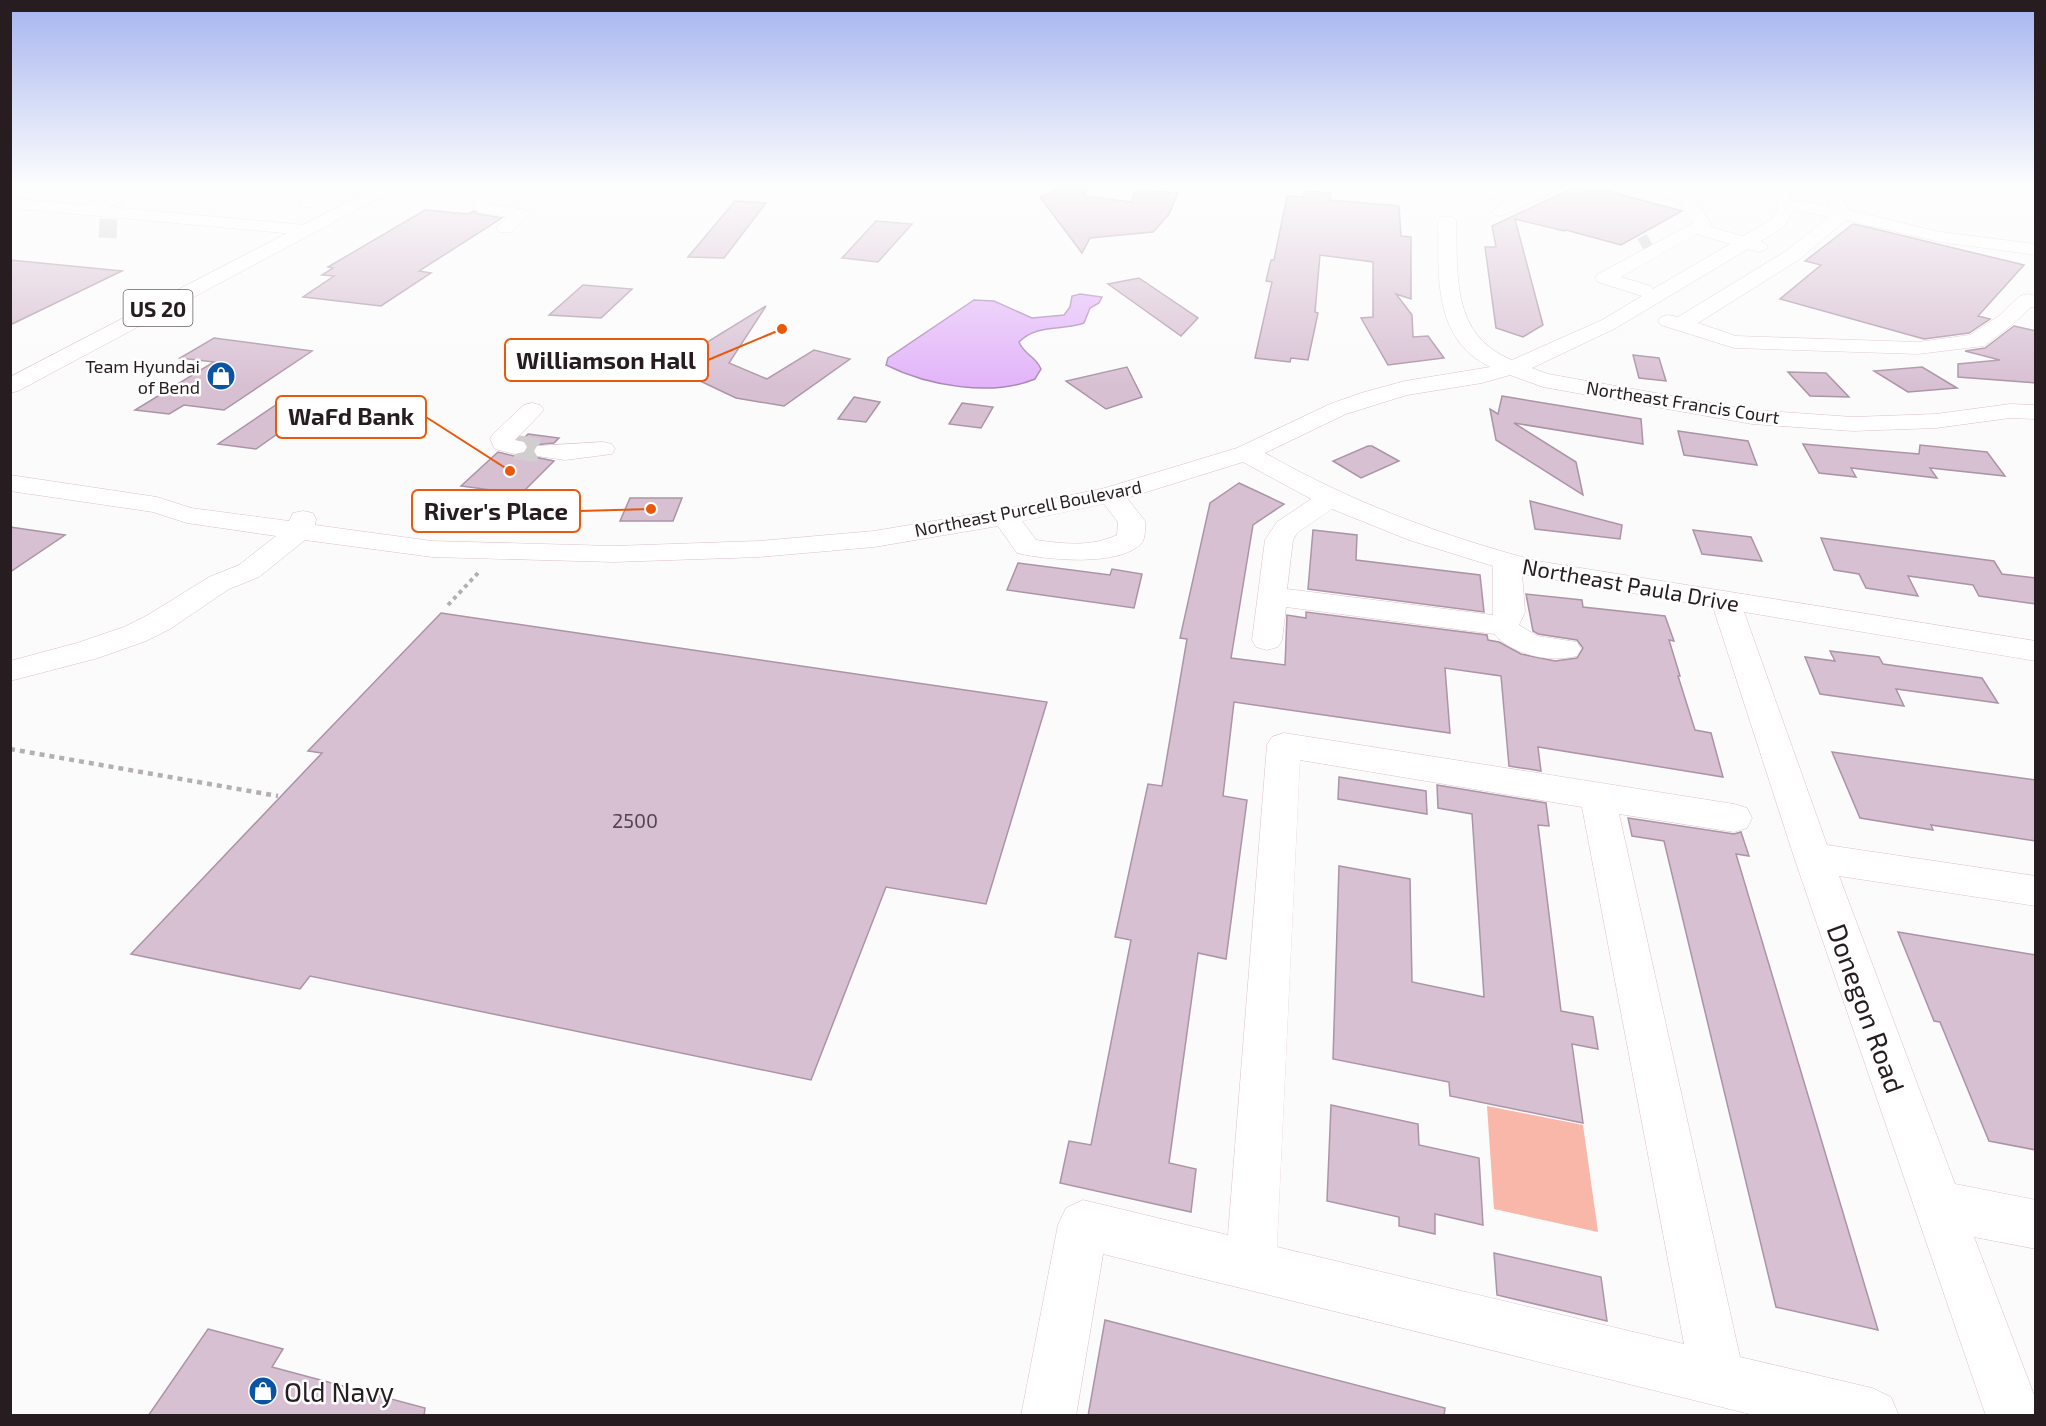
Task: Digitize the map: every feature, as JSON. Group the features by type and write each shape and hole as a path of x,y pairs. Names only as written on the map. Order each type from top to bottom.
{"street":[{"name":"US 20","path":"10,386 260,254"},
{"name":"Northeast Francis Court","path":"1449,254 1452,310 1460,329 1477,350 1512,368 1544,380 1752,417 1853,424 1936,421 2010,411 2036,412"},
{"path":"1642,254 1605,278 1644,291"},
{"name":"Northeast Purcell Boulevard","path":"1574,339 1594,320 1715,254"},
{"name":"Northeast Purcell Boulevard","path":"158,505 207,502 432,549 614,554 759,549 874,538 1005,517 1110,495 1246,453 1338,409 1369,398 1405,388 1482,376 1512,368 1609,324 1720,254"},
{"path":"1787,254 1793,255"},
{"path":"1681,324 1793,255"},
{"path":"1632,310 1734,342 1918,348 1976,341 2026,300 2036,302"},
{"path":"2014,311 2036,317"},
{"path":"513,442 532,410"},
{"path":"558,448 603,449"},
{"name":"Northeast Paula Drive","path":"1246,453 1306,487 1389,523 1473,552 1536,569 2036,651"},
{"name":"Northeast Purcell Boulevard","path":"10,483 158,505 187,515 270,527"},
{"path":"1005,517 1027,547 1067,553 1111,549 1130,539 1132,521 1110,495"},
{"path":"1267,640 1279,540 1287,528 1331,498"},
{"name":"Northeast Purcell Boulevard","path":"302,522 336,519 529,550"},
{"path":"219,583 226,564 270,527 302,522"},
{"path":"10,671 87,651 135,634 191,603 219,583 249,571 302,522"},
{"path":"1503,626 1510,612 1507,561"},
{"path":"1272,596 1503,626 1511,636 1522,643 1566,649"},
{"name":"Donegon Road","path":"1725,600 1814,857 2014,1416"},
{"path":"1251,1266 1284,745 1734,818"},
{"path":"1598,796 1718,1379"},
{"path":"1814,857 2036,891"},
{"path":"1938,1205 2036,1225"},
{"path":"1048,1416 1083,1225 1847,1412"}],"path":[{"path":"448,604 500,551"},
{"path":"10,749 278,796"}],"shaded area":[{"path":"1080,294 1102,297 1099,303 1090,308 1084,323 1041,330 1026,336 1019,342 1041,369 1035,379 999,387 960,387 921,379 886,365 888,358 974,300 994,301 1032,318 1064,315 1070,307 1072,296"},
{"path":"1487,1106 1583,1125 1598,1232 1494,1209"}],"building":[{"path":"351,254 446,254 419,271 431,273 381,306 303,297 334,276 322,275 333,268 328,267"},
{"path":"691,254 727,254 724,258 688,257"},
{"path":"846,254 886,254 878,262 842,258"},
{"path":"1275,254 1411,254 1411,299 1396,294 1412,315 1413,337 1428,336 1444,358 1388,365 1361,318 1373,317 1373,262 1320,255 1315,312 1318,313 1308,360 1291,358 1290,362 1255,358 1272,282 1266,281 1271,260 1274,260"},
{"path":"1486,254 1524,254 1543,325 1523,337 1496,328"},
{"path":"1815,254 1976,254 2024,265 1978,316 1990,319 1969,333 1924,339 1780,299 1821,265 1805,261"},
{"path":"10,260 122,271 10,325"},
{"path":"1139,278 1198,318 1181,336 1108,284"},
{"path":"583,285 632,289 601,318 549,315"},
{"path":"766,306 729,363 767,379 814,350 850,359 784,406 736,398 683,373 704,344"},
{"path":"2014,326 2036,331 2036,383 1958,377 1958,364 2000,360 1965,351 1985,348"},
{"name":"Team Hyundai of Bend","path":"214,338 312,351 224,410 184,405 169,414 135,410 214,362 180,358"},
{"path":"1633,355 1659,358 1666,381 1639,378"},
{"path":"1127,367 1142,397 1106,409 1066,381"},
{"path":"1922,367 1957,388 1908,392 1874,371"},
{"path":"1788,372 1826,373 1849,397 1810,396"},
{"path":"1502,396 1641,419 1643,444 1514,423 1576,462 1583,495 1496,440 1490,409 1498,414"},
{"path":"854,397 880,402 866,422 838,419"},
{"path":"286,398 403,412 373,435 303,427 297,431 283,430 256,449 218,444"},
{"path":"962,403 993,407 981,428 949,424"},
{"path":"1678,431 1748,441 1757,465 1684,455"},
{"path":"528,434 559,438 554,443 535,445 532,450 535,457 554,461 521,494 461,486 498,452 514,456 526,453 529,446 523,439"},
{"path":"1803,444 1919,454 1920,445 1987,452 2005,476 1930,468 1937,478 1851,468 1856,477 1819,473"},
{"path":"1368,446 1399,461 1361,478 1333,461"},
{"path":"1239,483 1284,504 1253,525 1231,658 1285,665 1287,615 1306,618 1306,612 1487,635 1488,640 1499,642 1521,654 1555,661 1577,658 1583,648 1577,640 1538,634 1533,631 1526,594 1582,600 1583,607 1665,616 1674,641 1669,640 1680,676 1678,676 1695,730 1711,733 1723,777 1538,747 1541,771 1509,766 1501,676 1445,668 1450,733 1234,702 1223,796 1247,800 1226,959 1198,953 1169,1163 1196,1169 1191,1212 1060,1183 1069,1141 1091,1145 1131,940 1115,937 1148,784 1162,786 1187,639 1180,638 1210,503"},
{"path":"630,498 682,498 673,521 620,521"},
{"path":"1530,501 1622,525 1620,539 1535,529"},
{"path":"10,527 65,535 10,572"},
{"path":"1313,530 1357,535 1356,560 1480,575 1484,612 1308,589"},
{"path":"1693,530 1751,537 1762,561 1702,554"},
{"path":"1821,538 1994,561 2002,574 2036,578 2036,604 1979,596 1973,585 1908,576 1918,596 1866,588 1859,574 1834,570"},
{"path":"1018,563 1110,575 1112,569 1142,574 1134,608 1007,590"},
{"path":"441,613 1047,702 986,904 886,887 811,1080 310,976 300,989 131,954 322,753 308,751"},
{"path":"1830,651 1879,657 1883,664 1982,678 1998,703 1896,689 1904,706 1820,694 1805,657 1835,661"},
{"path":"1832,752 2036,780 2036,841 1931,825 1933,830 1860,818"},
{"path":"1339,777 1426,791 1427,814 1338,799"},
{"path":"1437,785 1546,803 1549,826 1538,825 1561,1011 1593,1017 1598,1049 1572,1044 1583,1123 1450,1096 1449,1082 1333,1059 1339,866 1410,879 1412,982 1484,997 1472,814 1438,808"},
{"path":"1628,818 1734,834 1741,832 1749,856 1736,854 1878,1330 1776,1307 1664,841 1632,836"},
{"path":"1898,932 2036,955 2036,1150 1989,1141 1940,1022 1934,1021"},
{"path":"1331,1105 1418,1124 1419,1145 1479,1158 1483,1225 1435,1214 1435,1234 1399,1226 1399,1217 1327,1201"},
{"path":"1494,1253 1601,1277 1607,1321 1497,1295"},
{"path":"1105,1320 1445,1408 1444,1416 1088,1416"},
{"name":"Old Navy","path":"208,1329 283,1349 272,1367 425,1408 424,1416 148,1416"}],"tunnel":[{"path":"515,447 546,451"}],"place":[{"name":"Williamson Hall","path":"782,329"},
{"name":"Team Hyundai of Bend","path":"221,376"},
{"name":"WaFd Bank","path":"510,471"},
{"name":"River's Place","path":"651,509"},
{"name":"Old Navy","path":"263,1391"}]}
